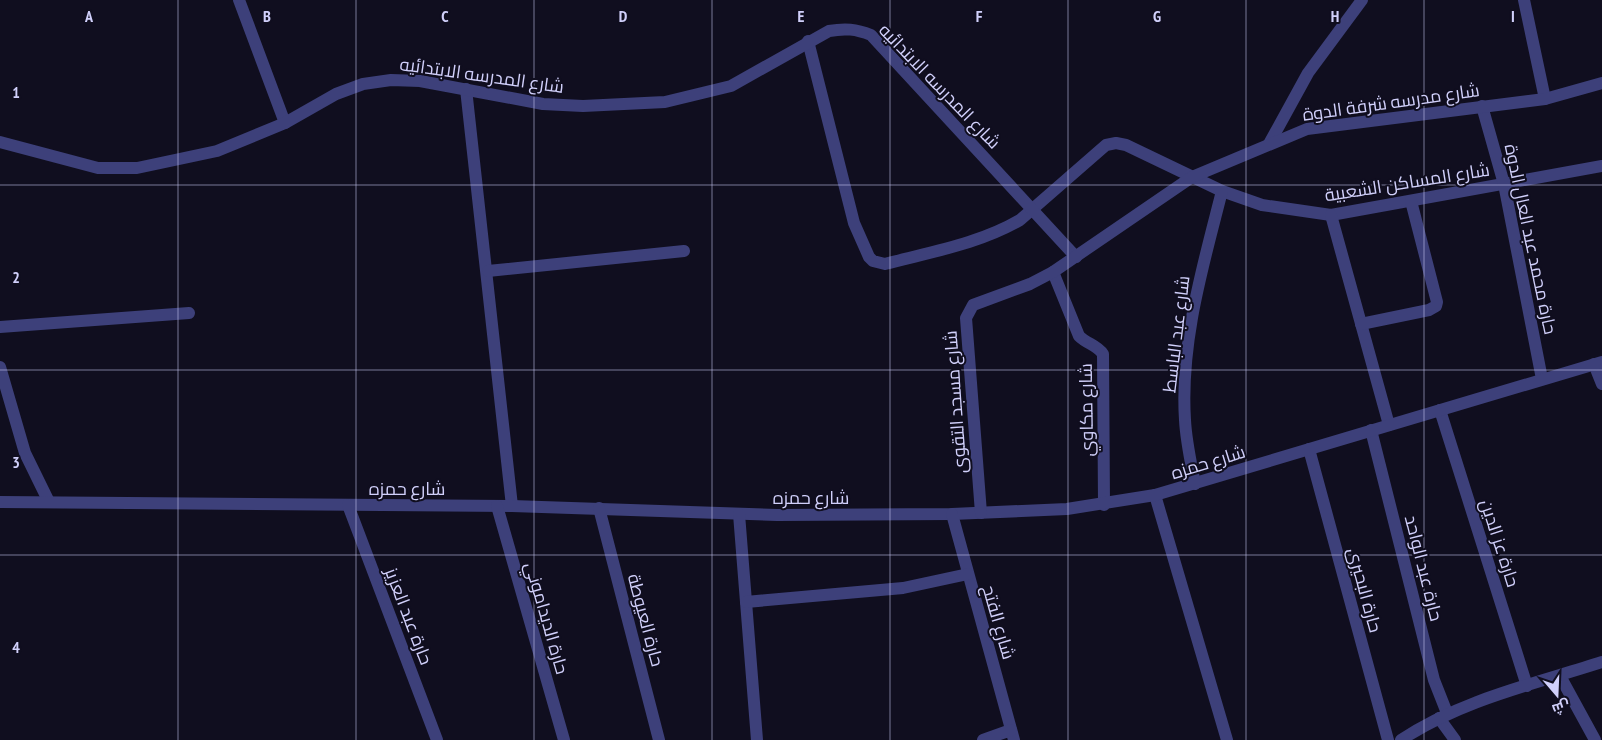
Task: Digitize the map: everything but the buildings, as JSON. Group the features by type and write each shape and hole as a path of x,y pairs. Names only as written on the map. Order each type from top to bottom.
{"street":[{"path":"239,0 285,123"},
{"path":"1269,144 1308,73 1362,0"},
{"path":"1524,0 1546,99"},
{"name":"شارع المدرسه الابتدائيه","path":"0,142 98,168 138,168 218,152 285,123 336,94 363,84 391,80 420,81 466,89 504,99 543,104 582,106 665,102 731,86 808,40 829,31 843,28 858,29 871,35 1076,257"},
{"name":"شارع المساكن الشعبية","path":"808,40 850,208 869,257 873,261 884,264 990,235 1020,220 1106,145 1116,143 1126,145 1222,192 1262,205 1331,215 1602,166"},
{"name":"شارع مدرسه شرفة الدوة","path":"1192,177 1307,129 1546,99 1602,83"},
{"path":"466,89 488,271 512,506"},
{"name":"حارة محمد عبد العال الدوة","path":"1482,106 1504,184 1542,379"},
{"name":"شارع مسجد التقوى","path":"981,513 966,318 973,305 1030,284 1053,272 1192,177"},
{"name":"شارع عبد الباسط","path":"1195,484 1185,421 1189,339 1197,286 1222,192"},
{"path":"1361,324 1429,310 1436,306 1436,298 1411,201"},
{"path":"1331,215 1389,425"},
{"path":"488,271 684,251"},
{"name":"شارع مكاوي","path":"1053,272 1080,336 1103,354 1104,505"},
{"path":"0,327 189,313"},
{"path":"1598,363 1602,384"},
{"name":"شارع حمزه","path":"0,502 512,506 739,514 952,514 1104,505 1155,495 1195,484 1598,363"},
{"path":"0,368 25,452 49,502"},
{"name":"حارة عز الدين","path":"1440,410 1527,686"},
{"name":"حارة عبد الواحد","path":"1371,430 1443,716 1455,740"},
{"name":"حارة البحيرى","path":"1309,449 1388,740"},
{"path":"1155,495 1227,740"},
{"name":"حارة عبد العزيز","path":"348,505 437,740"},
{"name":"حارة الديداموني","path":"497,506 564,740"},
{"name":"حارة العيوطة","path":"599,508 659,740"},
{"path":"739,514 757,740"},
{"name":"شارع الفتح","path":"952,514 1012,735"},
{"path":"746,602 904,588 968,574"},
{"path":"1401,740 1443,716 1602,662"},
{"path":"1560,676 1596,740"},
{"path":"983,740 1012,735"}]}
